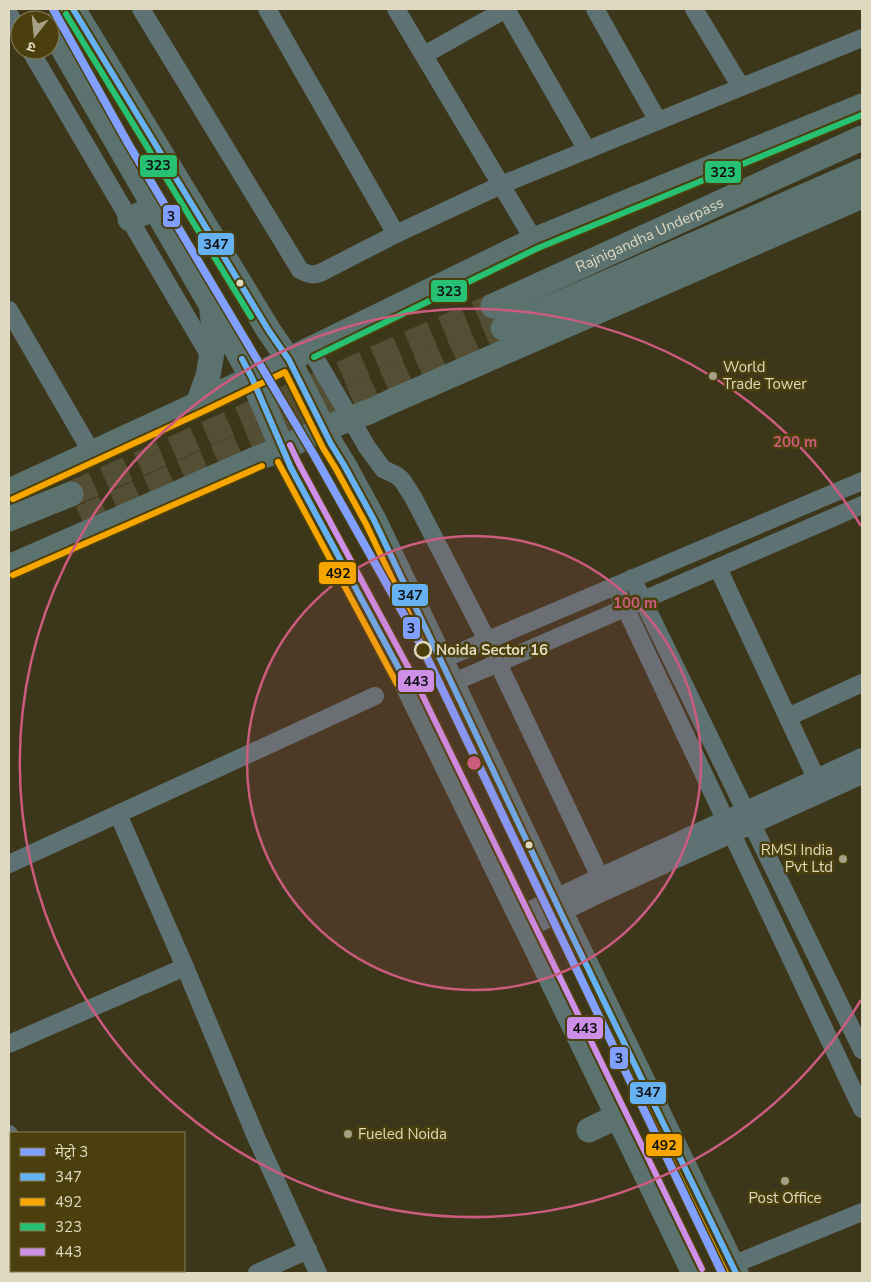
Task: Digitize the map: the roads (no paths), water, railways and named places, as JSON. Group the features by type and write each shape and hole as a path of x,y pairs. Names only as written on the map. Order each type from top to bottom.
{"main road":[{"path":"73,9 269,331 289,360 323,429 374,520 734,1269"},
{"path":"60,43 252,378 291,468 406,682 694,1273"},
{"path":"9,491 198,404 534,240 862,106"},
{"name":"Rajnigandha Underpass","path":"862,138 498,317 862,171"},
{"path":"9,567 862,196"},
{"path":"130,219 155,208"},
{"path":"198,404 208,376 215,335 211,304"},
{"path":"9,519 71,494"},
{"path":"9,550 81,518"},
{"path":"589,1130 618,1116"}],"street":[{"path":"141,9 300,270 308,275 316,275 396,234 501,185 862,38"},
{"path":"266,9 396,234"},
{"path":"396,9 534,240"},
{"path":"424,56 506,9 587,150"},
{"path":"595,9 658,121"},
{"path":"694,9 741,87"},
{"path":"36,60 211,358"},
{"path":"9,310 92,453"},
{"path":"310,348 367,447 383,469 402,480 413,497 498,662 604,884"},
{"path":"442,660 862,481"},
{"path":"452,683 718,568 861,510"},
{"path":"718,568 816,778"},
{"path":"632,578 862,1050"},
{"path":"616,586 798,974 861,1102"},
{"path":"788,717 862,683"},
{"path":"9,864 375,696"},
{"path":"749,818 816,778 862,757"},
{"path":"523,922 729,826 862,774"},
{"path":"118,814 185,967 256,1137 318,1273"},
{"path":"798,974 820,963"},
{"path":"9,1044 185,967"},
{"path":"734,1269 862,1212"},
{"path":"257,1273 308,1250"}],"tunnel":[{"path":"71,494 493,306"},
{"path":"81,518 503,328"}],"metro line":[{"name":"3","path":"53,9 129,145 314,455 422,647 722,1273"}],"place":[{"name":"World Trade Tower","path":"713,376"},
{"name":"Noida Sector 16","path":"423,650"},
{"name":"RMSI India Pvt Ltd","path":"843,859"},
{"name":"Fueled Noida","path":"348,1134"},
{"name":"Post Office","path":"785,1181"}]}
